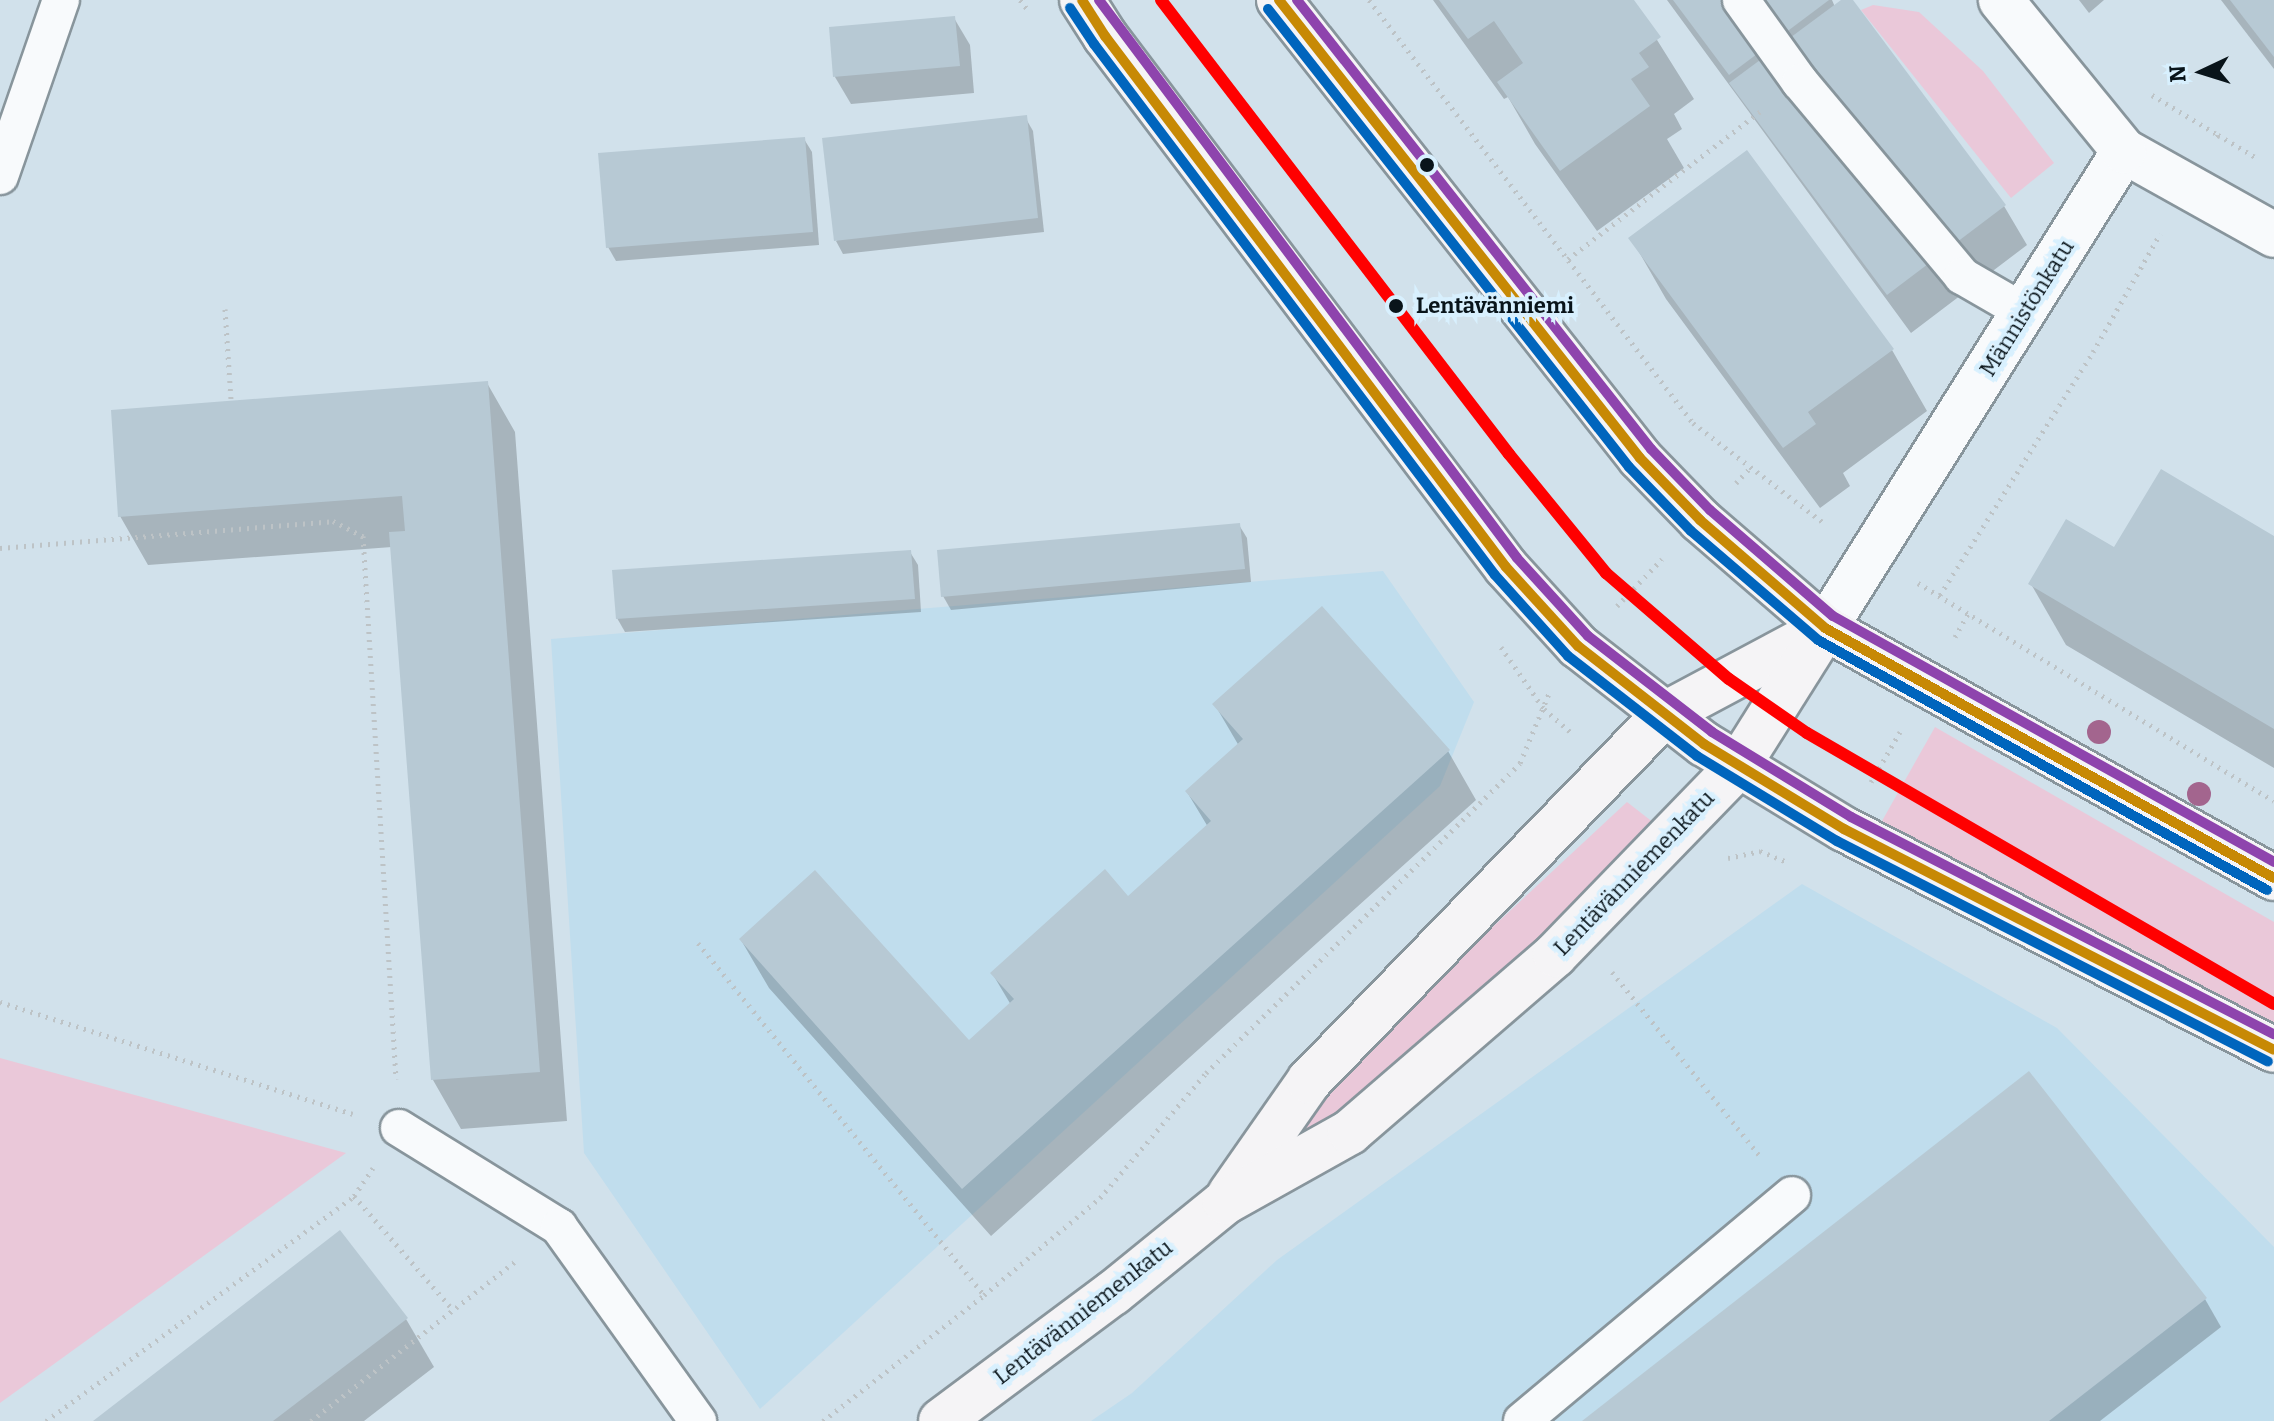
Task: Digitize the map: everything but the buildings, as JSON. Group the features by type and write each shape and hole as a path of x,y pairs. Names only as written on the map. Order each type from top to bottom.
{"main road":[{"path":"1082,0 1105,36 1506,567 1578,646 1738,766 1844,829 2274,1050"},
{"path":"1279,0 1640,458 1700,520 1825,628 2274,878"},
{"name":"Lentävänniemenkatu","path":"1225,1202 1309,1081 1665,714 1825,628"},
{"name":"Lentävänniemenkatu","path":"941,1421 1113,1293 1225,1202 1350,1132 1555,955 1738,766 1825,628"}],"street":[{"path":"2001,0 2124,151 2274,235"},
{"name":"Männistönkatu","path":"1825,628 2026,313 2124,151"}],"lane":[{"path":"0,176 61,0"},
{"path":"1741,0 1800,82 1962,276 2026,313"},
{"path":"399,1128 559,1227 698,1421"},
{"path":"1522,1421 1792,1195"}],"path":[{"path":"1369,0 1693,423 1749,469 1869,555 1969,612 2274,801"},
{"path":"1568,259 1800,82"},
{"path":"2218,135 2263,162"},
{"path":"225,309 231,400"},
{"path":"0,548 333,521 363,536 399,1128 354,1196 46,1421"},
{"path":"823,1421 984,1295 1100,1198 1206,1073 1520,763 1557,667 1663,558"},
{"path":"1870,784 1904,724"},
{"path":"698,943 984,1295"},
{"path":"1602,961 1792,1195"},
{"path":"0,1002 399,1128"},
{"path":"354,1196 453,1310"},
{"path":"311,1421 559,1227"}],"shaded area":[{"path":"1873,5 1919,12 1983,71 2054,163 2011,198 1861,10"},
{"path":"1383,571 1474,702 1440,786 760,1409 584,1153 551,639"},
{"path":"1935,727 2274,922 2274,1023 1944,857 1882,821"},
{"path":"1627,802 1654,823 1538,945 1317,1133 1304,1132 1301,1128 1314,1105 1454,963"},
{"path":"1802,884 2057,1028 2274,1247 2274,1421 1091,1421 1132,1393 1277,1260"},
{"path":"0,1058 346,1153 0,1403"}],"transit line":[{"path":"1082,0 1105,36 1506,567 1578,646 1704,744 1844,829 2274,1050"},
{"path":"1099,0 1517,558 1588,636 1712,732 1851,817 2274,1034"},
{"path":"1161,0 1509,454 1606,573 1729,679 1807,733 2274,1004"},
{"path":"1279,0 1640,458 1700,520 1825,628 2274,878"},
{"path":"1297,0 1651,449 1710,510 1833,616 2274,862"},
{"path":"1070,8 1495,575 1568,656 1697,756 1837,841 2268,1062"},
{"path":"1268,9 1629,467 1691,531 1818,640 2267,890"}],"place":[{"name":"Lentävänniemi","path":"1396,306"}]}
